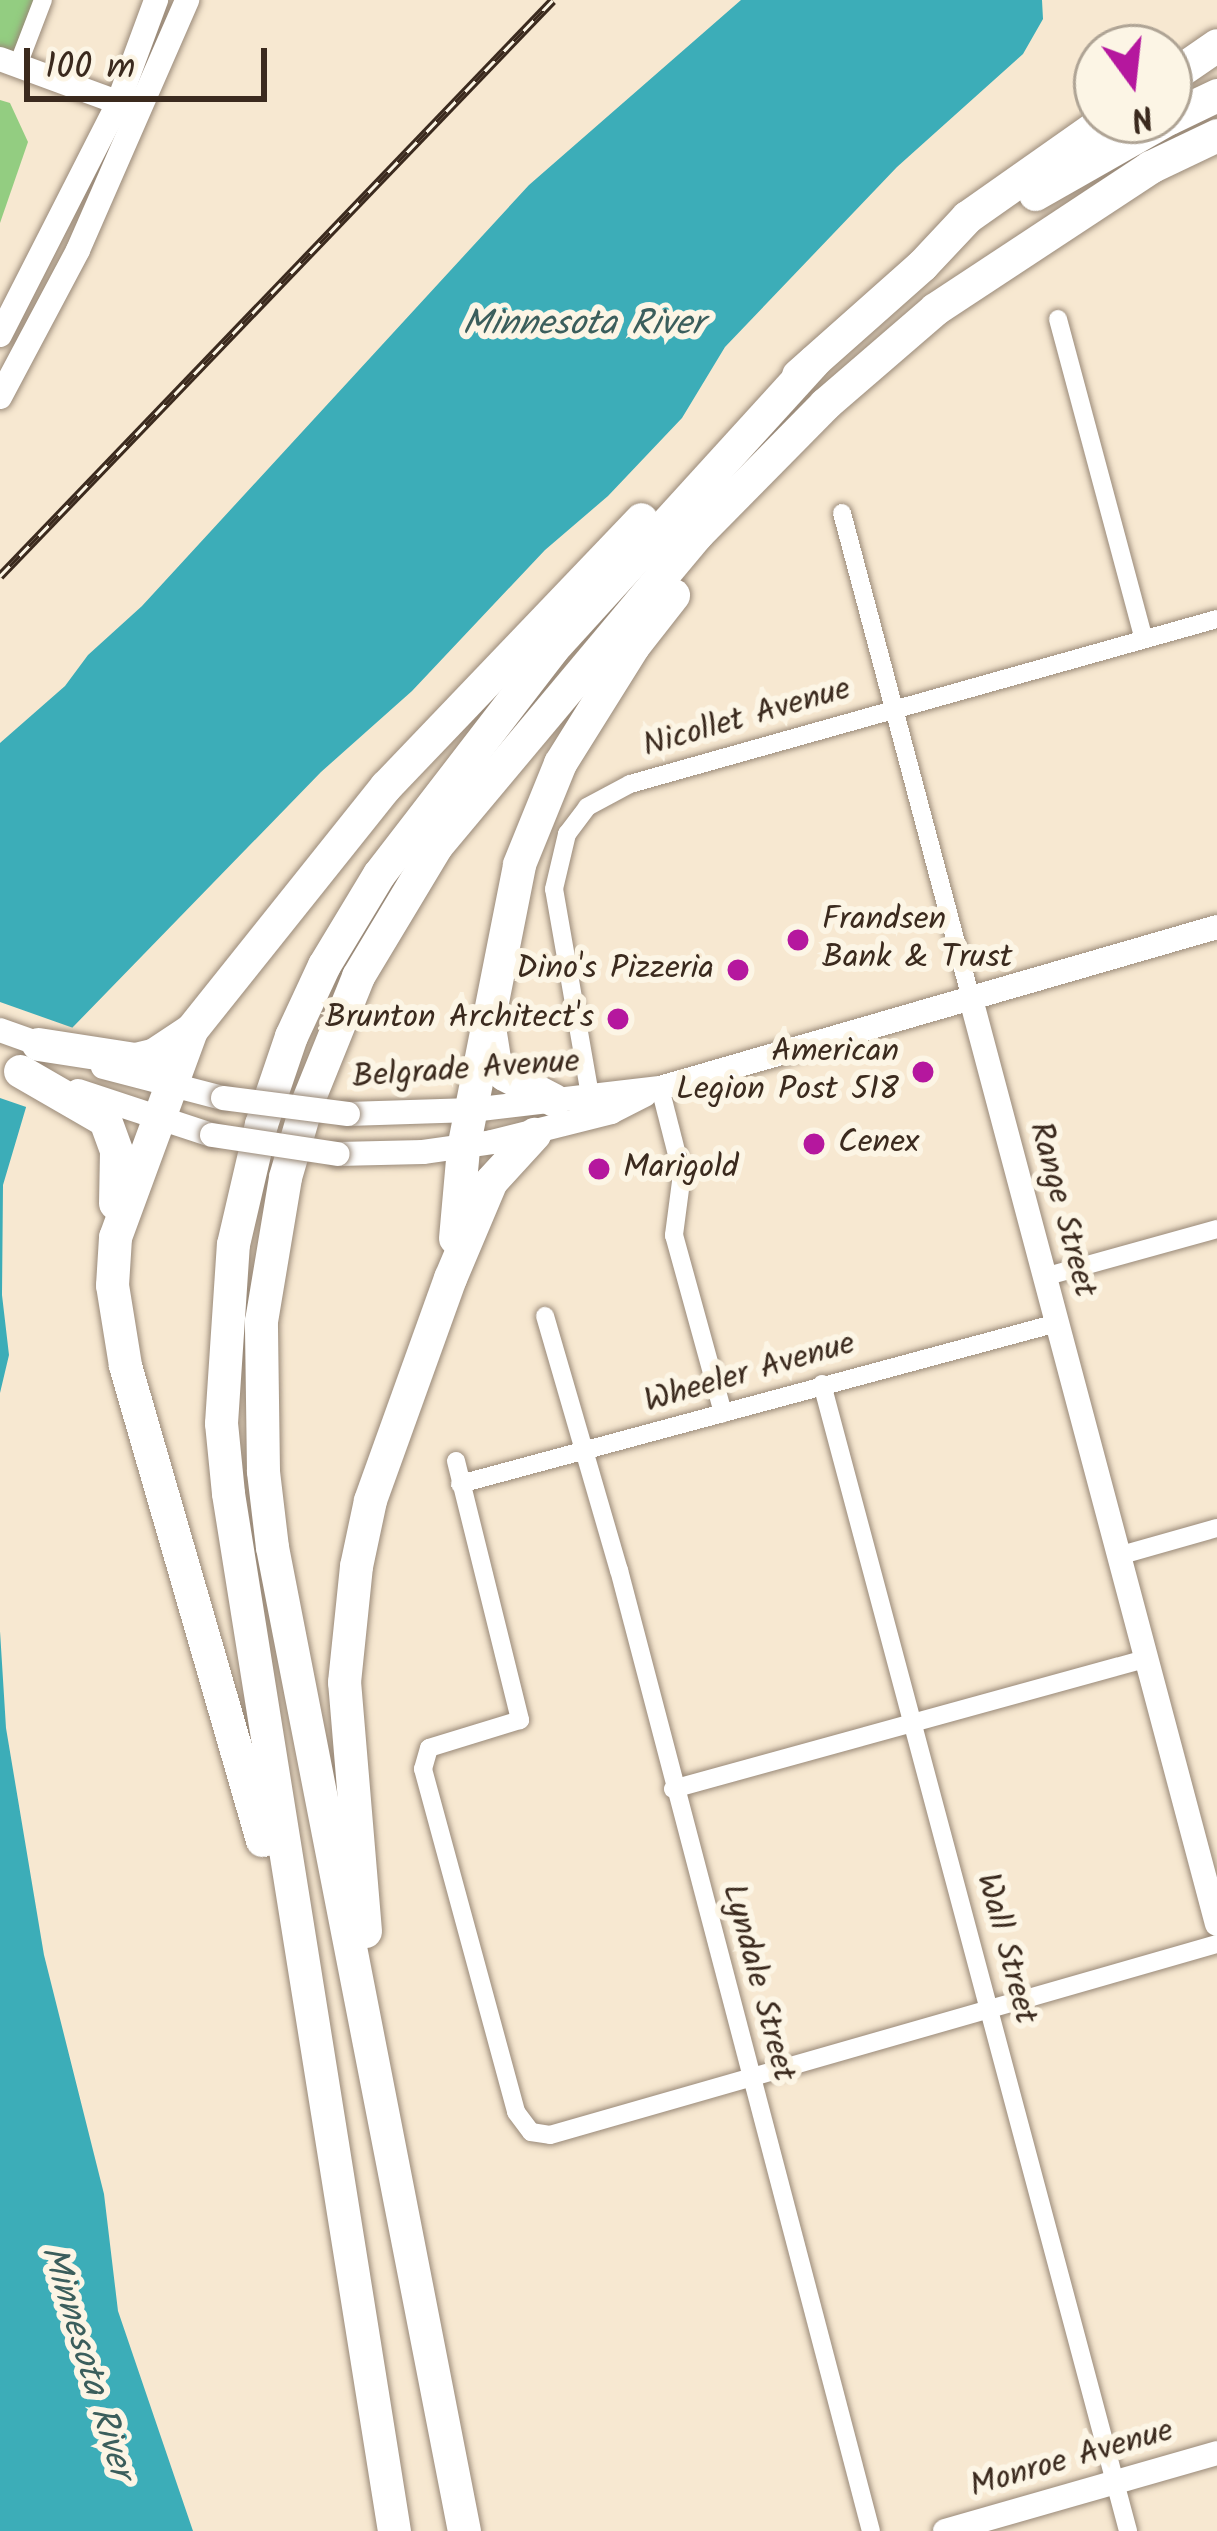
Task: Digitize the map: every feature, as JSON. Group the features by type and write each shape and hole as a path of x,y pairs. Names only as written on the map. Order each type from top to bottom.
{"highway":[{"path":"464,2531 272,1547 263,1471 261,1321 285,1178 330,1038 394,908 478,791 697,534 772,457 935,308 1150,167 1217,135"},
{"path":"19,1060 116,1064 153,1055 190,1030 386,785 524,637 717,444 922,265 967,217 1073,142"},
{"path":"922,265 1118,144"},
{"path":"1057,225 1217,154"},
{"path":"394,2531 238,1570 221,1424 233,1244 261,1124 291,1036 324,965 379,874 552,650 813,362"},
{"path":"450,1278 463,1148 519,864 560,763 634,646 772,457"},
{"path":"489,1021 494,1059 505,1074 554,1100"},
{"path":"115,1237 190,1030"},
{"path":"19,1060 98,1105 113,1134 112,1285 125,1364 210,1648 311,2035"},
{"path":"385,2124 347,1747 347,1624 370,1500 450,1278 491,1181 534,1134"}],"main road":[{"path":"0,397 130,107 156,0"},
{"path":"0,334 187,0"},
{"path":"9,62 130,107"},
{"name":"Belgrade Avenue","path":"98,1105 212,1135 338,1154 463,1148 611,1112 660,1088 1217,927"},
{"name":"Range Street","path":"971,999 1217,1924"},
{"path":"0,1030 19,1060"},
{"name":"Belgrade Avenue","path":"116,1064 223,1098 348,1114 472,1110 660,1088"},
{"name":"Monroe Avenue","path":"944,2531 1217,2453"}],"street":[{"path":"9,62 43,0"},
{"path":"1058,320 1144,639"},
{"name":"Range Street","path":"842,513 971,999"},
{"name":"Nicollet Avenue","path":"590,1095 554,889 567,834 587,806 630,784 1217,619"},
{"path":"660,1088 682,1174 674,1234 724,1413"},
{"path":"1044,1276 1217,1229"},
{"name":"Lyndale Street","path":"544,1316 872,2531"},
{"name":"Wheeler Avenue","path":"460,1484 1057,1323"},
{"name":"Wall Street","path":"822,1384 1128,2531"},
{"path":"456,1461 520,1720 438,1743 424,1754 423,1769 516,2112 530,2132 550,2135 1217,1944"},
{"path":"1118,1556 1217,1528"},
{"path":"673,1789 1146,1658"}],"green space":[{"path":"0,0 36,0 13,52 0,48"},
{"path":"0,100 10,103 28,142 0,223"}],"water":[{"name":"Minnesota River","path":"741,0 1042,0 1043,19 1023,54 897,167 725,347 682,418 608,496 545,550 412,691 321,772 73,1027 35,1077 3,1185 2,1295 9,1355 0,1393 0,743 65,686 88,655 142,606 529,185"},
{"name":"Minnesota River","path":"0,1631 6,1728 44,1955 104,2194 118,2311 193,2531 0,2531"}],"pier":[{"path":"0,1002 79,1030 40,1080 32,1109 0,1098"}],"railway":[{"path":"0,576 553,0"}],"place":[{"name":"Frandsen Bank & Trust","path":"798,940"},
{"name":"Dino's Pizzeria","path":"738,970"},
{"name":"Brunton Architect's","path":"618,1019"},
{"name":"American Legion Post 518","path":"923,1072"},
{"name":"Cenex","path":"814,1144"},
{"name":"Marigold","path":"599,1169"}]}
